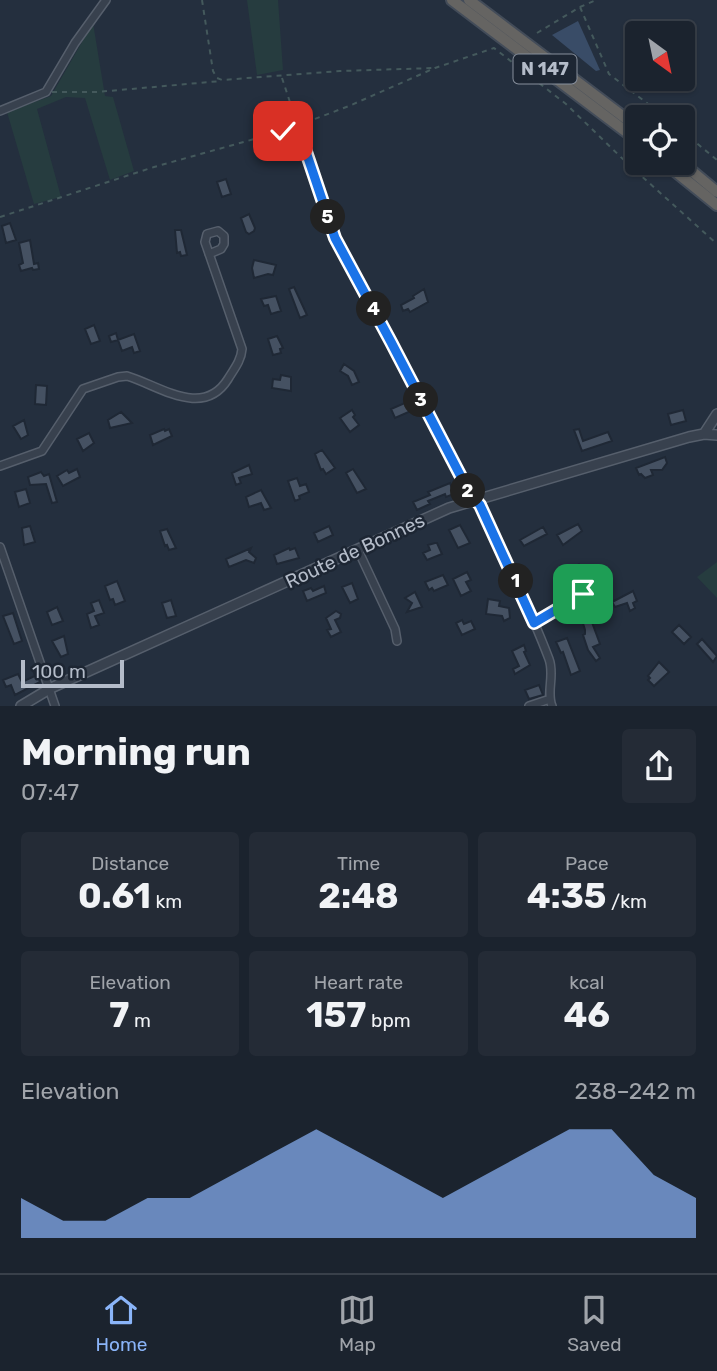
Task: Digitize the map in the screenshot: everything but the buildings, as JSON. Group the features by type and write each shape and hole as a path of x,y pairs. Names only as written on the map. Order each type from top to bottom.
{"highway":[{"name":"N 147","path":"453,0 625,131"},
{"name":"N 147","path":"469,0 625,118"},
{"path":"681,175 716,202"},
{"path":"692,175 716,202"}],"street":[{"path":"0,111 46,92 75,43 106,0"},
{"path":"0,466 42,451 77,395 89,387 127,376 191,400 211,395 223,387 241,358 242,349 209,254"},
{"path":"356,276 470,494 480,505 534,623 552,671 551,702 529,706"},
{"path":"704,434 715,418"},
{"path":"715,418 717,434"},
{"name":"Route de Bonnes","path":"21,706 51,688 449,508 704,434 717,434"},
{"path":"0,547 51,688 55,706"},
{"path":"358,550 395,629 397,641"}],"lane":[{"path":"534,623 598,588"}],"path":[{"path":"202,0 213,71 217,78 222,80"},
{"path":"537,33 580,6 596,0"},
{"path":"580,6 609,74 649,105"},
{"path":"0,217 167,163 297,125 349,106 435,68 494,48 566,104 717,244"},
{"path":"46,92 69,94 340,71 435,68"},
{"path":"282,77 335,238 356,276"},
{"path":"695,142 717,160"}],"green space":[{"path":"247,0 278,0 283,70 257,75"},
{"path":"93,23 105,96 113,97 134,171 110,180 85,98 66,97 37,109 61,197 34,204 7,112 51,96"},
{"path":"717,562 717,598 697,577"}],"water":[{"path":"578,21 600,70 596,71 552,35"}],"route":[{"path":"283,131 297,125 335,238 470,494 480,505 534,623 583,594"}]}
